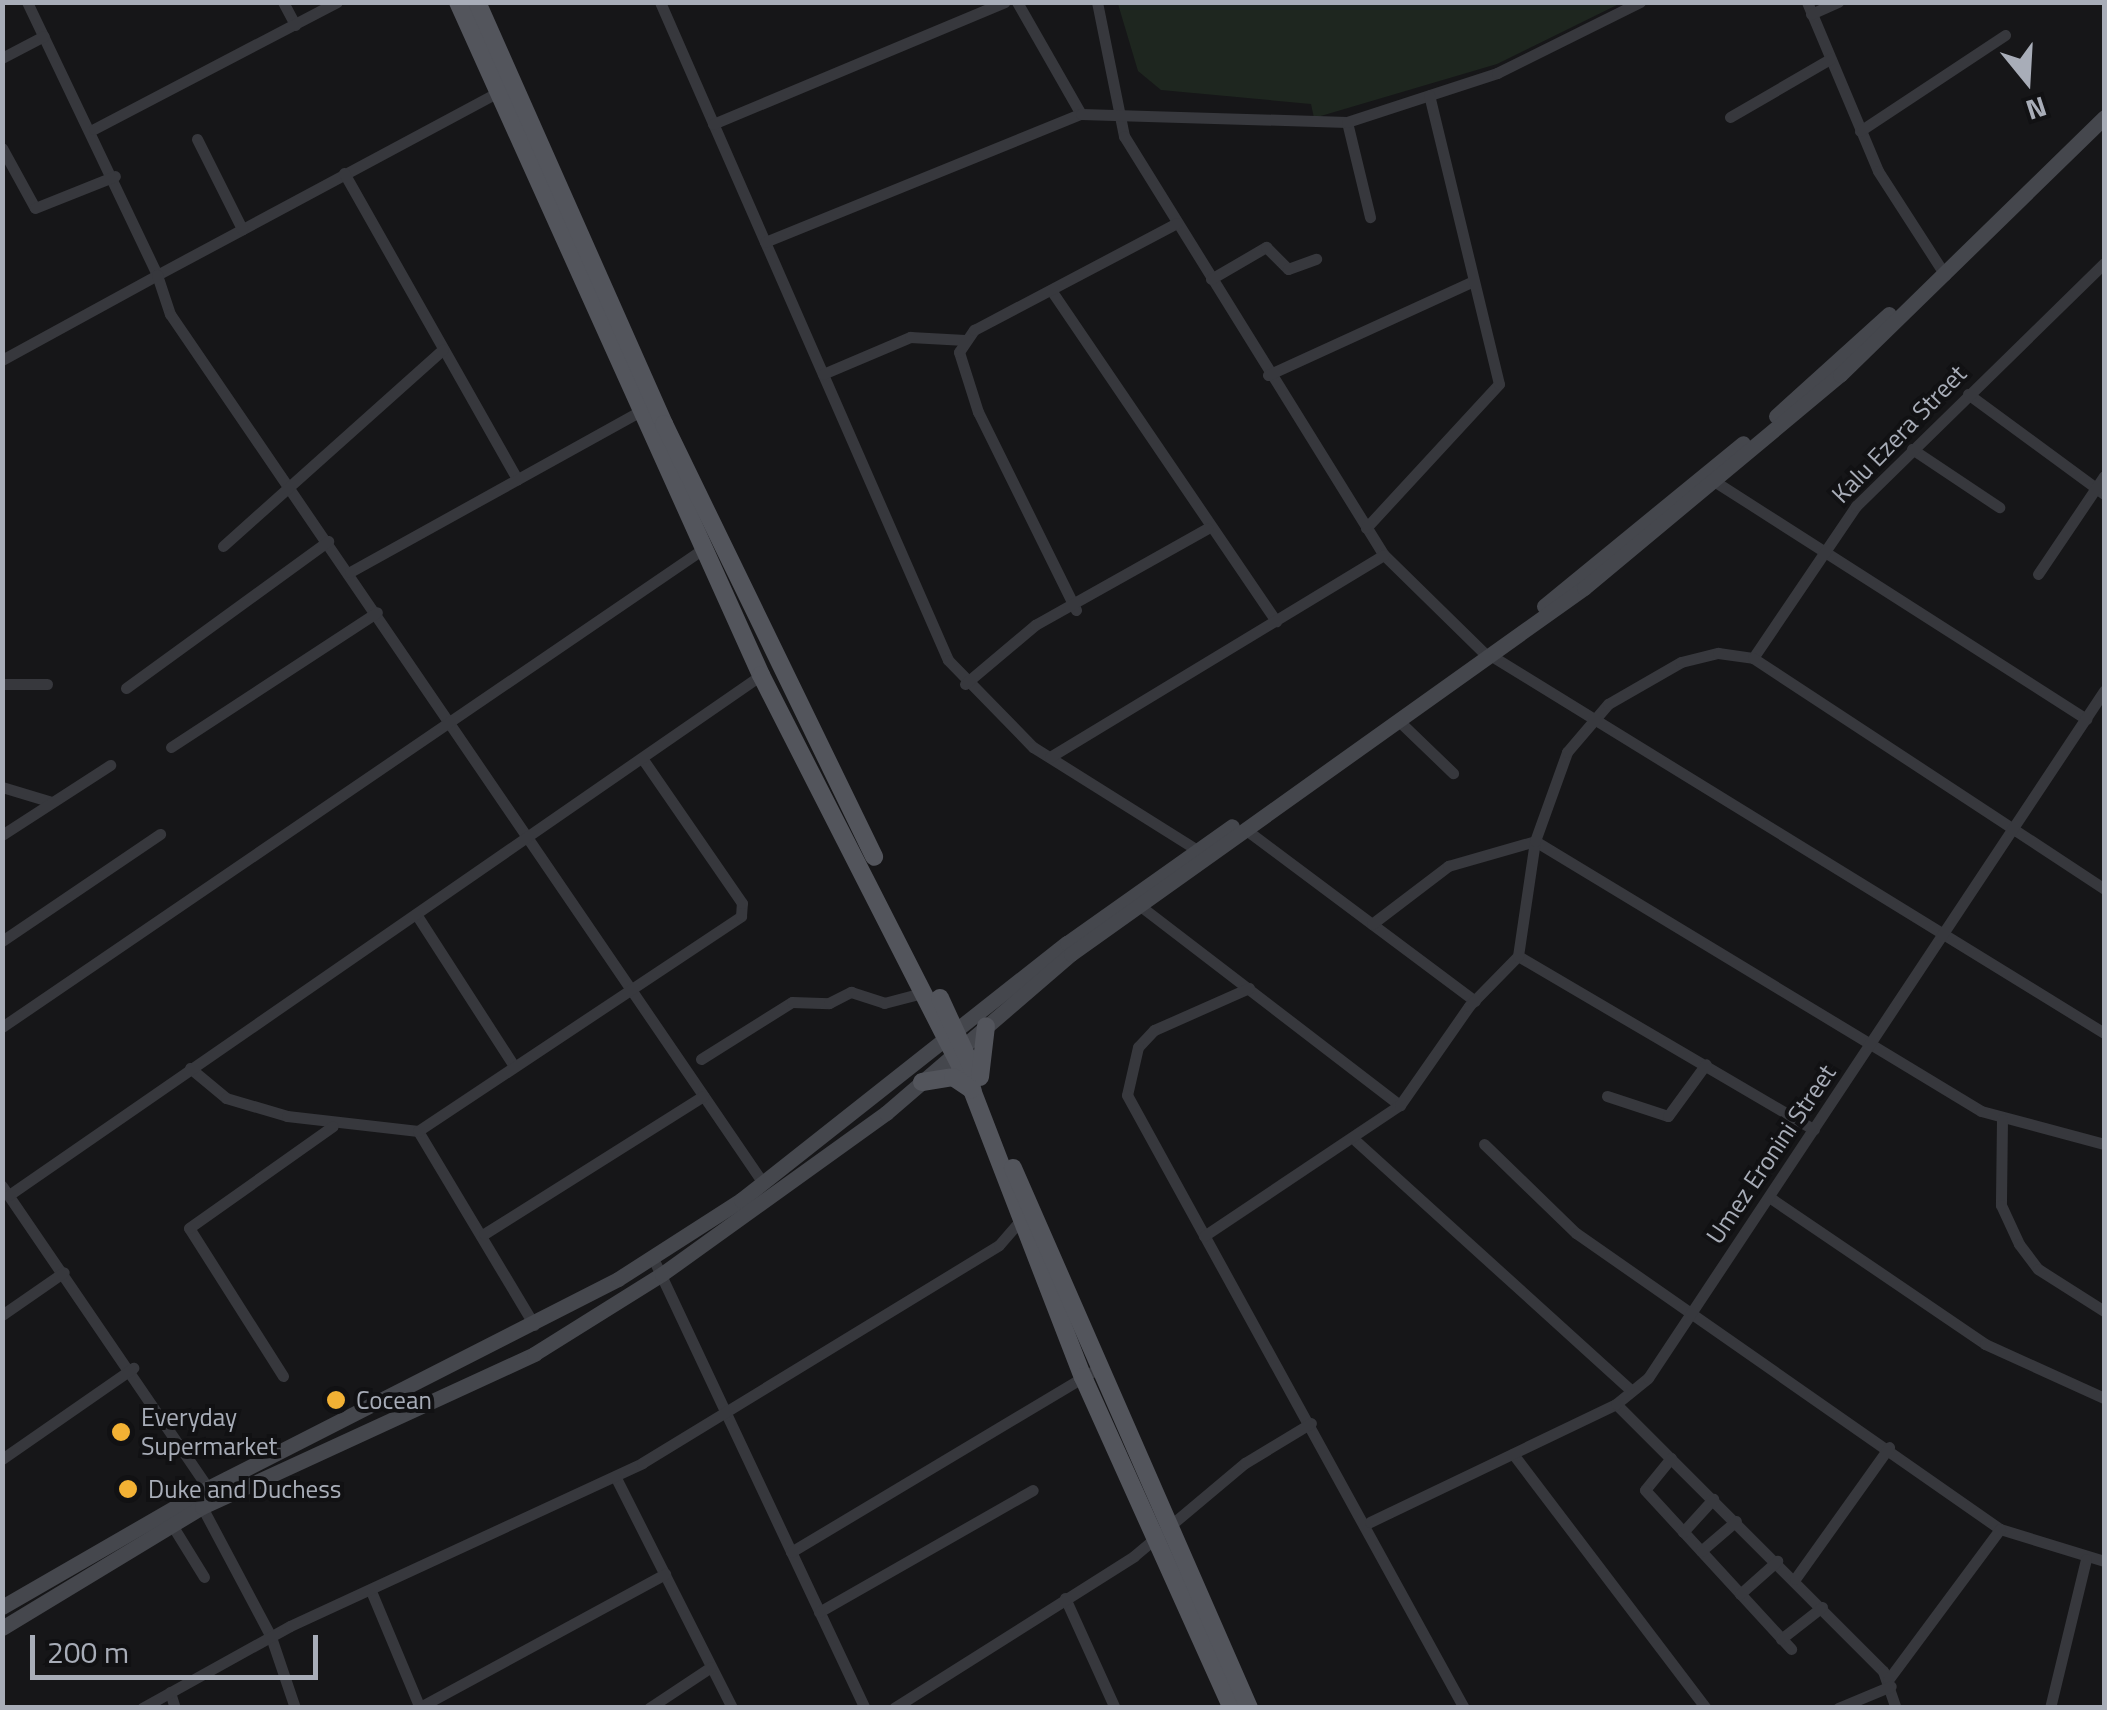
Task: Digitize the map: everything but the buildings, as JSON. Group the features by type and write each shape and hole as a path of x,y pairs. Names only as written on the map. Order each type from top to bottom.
{"main road":[{"path":"458,2 506,88 696,512 703,549 761,675 957,1044"},
{"path":"476,2 506,88 642,410 957,1044 1090,1373"},
{"path":"2,1607 208,1488 534,1325 652,1256 763,1183 957,1044 1197,850 1490,656 1942,271 2104,104"},
{"path":"2,1628 202,1507 534,1354 662,1274 922,1082 957,1044 986,1026 1139,906 1244,829 1402,724 1714,481 2104,117"},
{"path":"986,1026 976,1089 1020,1221 1250,1708"},
{"path":"922,1082 953,1077 976,1089"},
{"path":"308,1439 318,1456"},
{"path":"1166,1533 1232,1708"}],"street":[{"path":"26,2 94,129 170,314 350,572 763,1183"},
{"path":"283,2 295,25"},
{"path":"94,129 337,2"},
{"path":"713,124 1004,2"},
{"path":"1018,2 1081,114"},
{"path":"1097,2 1117,110 1176,223 1384,555 1490,656 1947,931 2104,1033"},
{"path":"765,242 1081,114 1117,110 1185,120 1347,122 1497,73 1640,2"},
{"path":"1838,2 1809,8 1860,131 1942,271"},
{"path":"661,3 823,374 965,684 1050,756 1197,850"},
{"path":"1860,131 2006,35"},
{"path":"2,58 44,36"},
{"path":"1730,117 1830,59"},
{"path":"2,360 506,88"},
{"path":"1366,528 1500,384 1429,95"},
{"path":"1347,122 1370,216"},
{"path":"198,139 242,229"},
{"path":"2,148 36,208 115,176"},
{"path":"344,174 517,478"},
{"path":"823,374 910,337 965,340 1176,223"},
{"path":"1210,279 1266,247 1288,269 1316,259"},
{"name":"Kalu Ezera Street","path":"1753,658 1822,553 1912,449 2104,263"},
{"path":"1268,375 1473,282"},
{"path":"1053,293 1208,528 1276,621"},
{"path":"965,340 967,387 1076,610"},
{"path":"223,546 443,349"},
{"path":"1968,394 2100,491"},
{"path":"350,572 642,410"},
{"path":"1912,449 2000,508"},
{"path":"2038,574 2100,491 2104,476"},
{"path":"1714,481 2086,719"},
{"path":"965,684 1035,625 1076,610 1208,528"},
{"path":"126,688 328,541"},
{"path":"2,1026 703,549"},
{"path":"1050,756 1384,555"},
{"path":"170,747 377,612"},
{"path":"1204,1236 1356,1141 1400,1105 1475,1000 1518,956 1535,840 1566,752 1594,717 1682,662 1718,652 1753,658 2104,889"},
{"path":"208,1488 133,1368 4,1189 190,1068 761,675"},
{"path":"2,684 46,684"},
{"name":"Umez Eronini Street","path":"1370,1522 1616,1404 1632,1391 1693,1311 1770,1197 2104,691"},
{"path":"1402,724 1454,773"},
{"path":"190,1068 226,1098 332,1126 418,1130 632,990 743,908 642,758"},
{"path":"2,834 110,765"},
{"path":"2,788 52,802"},
{"path":"1244,829 1475,1000"},
{"path":"2,941 160,834"},
{"path":"1372,924 1448,866 1535,840 1871,1045 2002,1119 2104,1144"},
{"path":"1139,906 1400,1105"},
{"path":"416,914 514,1066"},
{"path":"1518,956 1814,1130"},
{"path":"1248,988 1154,1030 1127,1075 1135,1117 1370,1522 1464,1708"},
{"path":"701,1060 792,1002 824,1004 851,992 884,1003 926,992"},
{"path":"1606,1096 1668,1116 1706,1064"},
{"path":"484,1234 703,1096"},
{"path":"2002,1119 2001,1205 2018,1244 2038,1269 2104,1310"},
{"path":"283,1376 190,1228 332,1126"},
{"path":"418,1130 484,1234 534,1325"},
{"path":"1356,1141 1632,1391"},
{"path":"1484,1144 1576,1233 1888,1447 2000,1529 2086,1559 2104,1561"},
{"path":"1770,1197 1951,1324 2104,1398"},
{"path":"142,1708 271,1637 616,1478 728,1415 999,1245 1020,1221"},
{"path":"652,1256 865,1708"},
{"path":"2,1315 64,1272"},
{"path":"2,1459 133,1368"},
{"path":"791,1552 1090,1373"},
{"path":"1616,1404 1822,1607 1889,1683 1896,1708"},
{"path":"894,1708 1166,1533 1245,1463 1311,1424"},
{"path":"1796,1579 1888,1447"},
{"path":"1513,1454 1706,1708"},
{"path":"1671,1458 1645,1490 1786,1644 1822,1607"},
{"path":"616,1478 732,1708"},
{"path":"819,1612 1034,1490"},
{"path":"1683,1532 1714,1499"},
{"path":"202,1507 271,1637 295,1708"},
{"path":"1702,1552 1736,1521"},
{"path":"172,1525 204,1578"},
{"path":"1838,1708 1889,1683 2000,1529"},
{"path":"2050,1708 2086,1559"},
{"path":"1740,1594 1777,1561"},
{"path":"371,1591 420,1707 665,1574"},
{"path":"1065,1598 1112,1706"},
{"path":"649,1708 712,1667"},
{"path":"170,1692 176,1708"}],"shaded area":[{"path":"1621,3 1497,64 1314,118 1311,104 1161,90 1138,71 1118,4"}],"place":[{"name":"Cocean","path":"336,1400"},
{"name":"Everyday Supermarket","path":"121,1432"},
{"name":"Duke and Duchess","path":"128,1489"}]}
